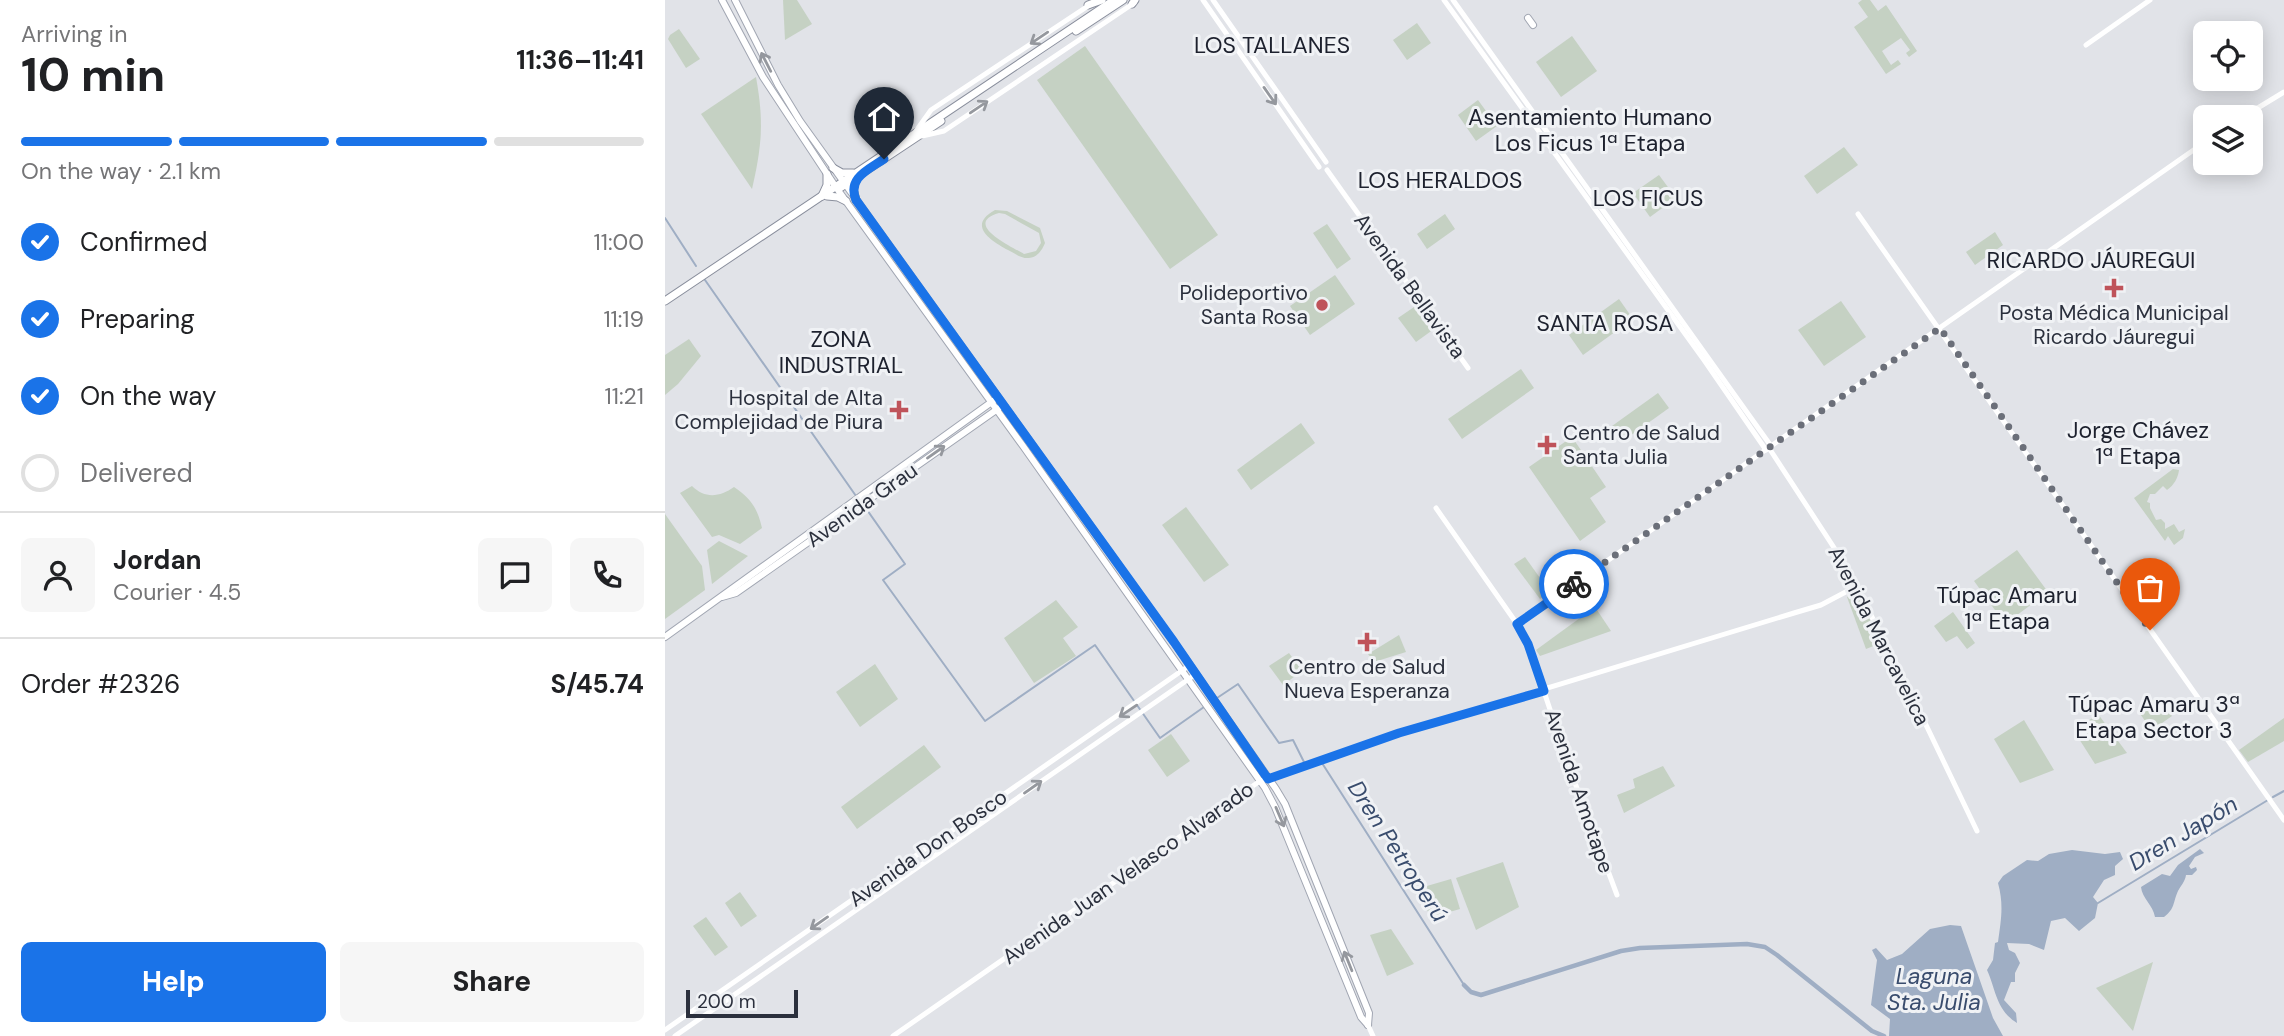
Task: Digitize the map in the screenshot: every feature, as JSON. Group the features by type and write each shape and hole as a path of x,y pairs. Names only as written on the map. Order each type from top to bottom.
{"highway":[{"path":"1088,5 1102,0"},
{"path":"665,302 1114,0"},
{"path":"917,134 1123,0"},
{"path":"833,190 826,189 830,171 856,175"},
{"path":"856,175 853,189 856,200"},
{"path":"833,190 833,196 846,201"}],"main road":[{"path":"722,0 758,68 805,142 830,171"},
{"path":"735,0 778,85 830,171 833,190 846,201 994,400 1003,404 1190,665 1285,804 1369,1013 1368,1025"},
{"path":"1528,18 1533,25"},
{"path":"805,142 817,153 815,143"},
{"path":"833,190 856,200 994,400 996,409 1260,781 1275,807 1355,1003 1368,1025"},
{"name":"Avenida Grau","path":"665,637 994,400"},
{"name":"Avenida Grau","path":"717,599 736,593 1003,404"}],"street":[{"path":"917,134 931,110 1096,0"},
{"path":"1203,0 1319,167"},
{"path":"1213,0 1326,162"},
{"name":"Avenida Marcavelica","path":"1444,0 1688,332 1828,537 1857,586 1977,831"},
{"name":"Avenida Marcavelica","path":"1453,0 1681,324"},
{"path":"2086,45 2150,0"},
{"path":"917,134 944,131 1135,1"},
{"path":"1239,51 1245,47"},
{"path":"1254,73 1261,68"},
{"path":"2263,105 2284,92"},
{"path":"1310,153 1317,148"},
{"path":"1517,624 2193,150"},
{"name":"Avenida Bellavista","path":"1327,170 1468,368"},
{"path":"1859,214 2284,820"},
{"name":"Avenida Amotape","path":"1436,508 1528,644 1572,775 1618,895"},
{"name":"Avenida Juan Velasco Alvarado","path":"894,1036 1260,781 1399,733 1821,605 1857,586"},
{"name":"Avenida Don Bosco","path":"665,1030 1190,665"},
{"name":"Avenida Don Bosco","path":"675,1036 1196,674"},
{"path":"1368,1025 1373,1036"}],"green space":[{"path":"783,0 797,0 812,24 785,40"},
{"path":"1870,0 1878,11 1886,5 1917,51 1909,57 1906,53 1910,50 1901,38 1882,51 1891,65 1898,60 1901,64 1886,74 1854,27 1868,17 1858,3"},
{"path":"1417,23 1431,43 1407,60 1393,40"},
{"path":"679,29 700,59 686,68 668,39"},
{"path":"1572,36 1597,71 1561,97 1536,62"},
{"path":"1085,46 1218,235 1170,269 1037,80"},
{"path":"756,77 761,133 752,189 701,114"},
{"path":"1478,100 1497,126 1476,141 1458,115"},
{"path":"1844,147 1858,165 1817,194 1804,176"},
{"path":"1659,175 1676,198 1650,217 1633,193"},
{"path":"995,210 1007,211 1040,228 1045,243 1043,248 1032,257 1018,256 985,233 982,227 987,216","holes":["999,213 1039,233 1041,243 1036,251 1024,254 993,235 985,223"]},
{"path":"1445,214 1455,229 1427,249 1417,234"},
{"path":"1327,224 1351,259 1337,269 1313,233"},
{"path":"1995,232 2003,245 1975,265 1966,252"},
{"name":"Polideportivo Santa Rosa","path":"1335,275 1355,304 1310,335 1290,306"},
{"path":"1619,299 1633,319 1583,355 1569,335"},
{"path":"1841,301 1866,337 1824,366 1798,330"},
{"path":"1417,305 1434,329 1416,342 1398,318"},
{"path":"689,339 701,356 665,395 665,355"},
{"path":"1521,369 1534,388 1462,439 1448,419"},
{"path":"1658,393 1669,408 1623,441 1612,426"},
{"path":"1301,423 1315,443 1251,490 1237,470"},
{"path":"1572,437 1606,487 1590,498 1606,522 1580,541 1529,467"},
{"path":"2173,469 2179,470 2174,484 2167,490 2163,486 2155,494 2150,494 2147,502 2150,503 2156,520 2161,519 2165,523 2165,529 2174,524 2179,532 2185,529 2183,538 2174,545 2168,536 2165,541 2134,498"},
{"path":"692,486 707,495 723,493 734,487 753,504 762,528 740,544 719,535 712,537 680,493"},
{"path":"1186,507 1229,565 1204,582 1162,525"},
{"path":"665,514 702,566 705,590 665,619"},
{"path":"719,541 748,556 712,584 707,550"},
{"path":"2017,550 2048,592 2005,624 1974,581"},
{"path":"1525,557 1550,592 1540,599 1514,564"},
{"path":"1857,592 1881,643 1866,649 1847,597"},
{"path":"1056,600 1078,627 1063,638 1076,656 1034,683 1004,638"},
{"path":"1595,607 1611,631 1540,656 1536,650"},
{"path":"1953,612 1975,643 1967,649 1957,636 1946,642 1934,626"},
{"path":"1399,635 1406,652 1374,662 1368,654"},
{"path":"1289,653 1302,671 1283,685 1269,666"},
{"path":"875,664 898,699 860,727 836,692"},
{"path":"2157,697 2172,716 2162,723 2170,735 2158,739 2138,711"},
{"path":"2098,714 2127,753 2095,764 2074,731"},
{"path":"2284,718 2284,741 2248,762 2239,750"},
{"path":"2024,720 2054,770 2020,783 1994,739"},
{"path":"1171,734 1190,761 1167,777 1148,750"},
{"path":"924,745 941,767 857,829 841,807"},
{"path":"1663,766 1675,786 1624,813 1617,795 1635,788 1633,779"},
{"path":"1503,862 1519,907 1476,930 1456,878"},
{"path":"1451,879 1460,909 1432,917 1413,890"},
{"path":"740,892 757,916 741,927 725,903"},
{"path":"706,917 728,947 715,956 693,926"},
{"path":"1391,929 1414,964 1387,976 1370,935"},
{"path":"2153,962 2133,1031 2096,988"}],"water":[{"path":"2200,849 2204,853 2195,857 2189,866 2191,869 2196,867 2197,870 2192,875 2186,875 2170,911 2164,917 2155,917 2141,887 2162,874 2170,876 2178,865"},
{"name":"Laguna Sta. Julia","path":"2072,850 2105,854 2120,852 2123,859 2115,866 2115,875 2104,880 2093,897 2098,903 2095,918 2079,931 2065,918 2051,921 2044,950 2029,944 2007,943 2009,950 2015,953 2020,963 2015,973 2015,982 2011,982 2004,1000 2016,1013 2017,1023 2005,1012 1997,999 1987,970 1993,960 2000,927 1998,883 2003,876 2027,860 2038,861 2049,854"},
{"name":"Laguna Sta. Julia","path":"1961,926 1993,1018 2003,1036 1889,1036 1890,1019 1871,1005 1877,960 1872,950 1876,948 1887,960 1902,954 1930,929"}],"waterway":[{"name":"Dren Petroperú","path":"665,218 696,266"},
{"name":"Dren Petroperú","path":"705,280 856,496"},
{"name":"Dren Petroperú","path":"865,507 905,564 883,580 985,721 1095,645 1160,738 1204,707"},
{"name":"Dren Petroperú","path":"1217,698 1238,684 1279,743 1293,740 1307,768 1322,763 1464,985"},
{"name":"Dren Japón","path":"2273,797 2284,791"},
{"name":"Dren Japón","path":"2098,903 2268,800"},
{"path":"1464,985 1471,992 1481,995 1621,951 1747,944 1765,947 1777,955 1872,1031 1884,1036"}],"way so far":[{"path":"1574,584 1940,328 2150,630"}],"place":[{"name":"Posta Médica Municipal Ricardo Jáuregui","path":"2114,288"},
{"name":"Polideportivo Santa Rosa","path":"1322,305"},
{"name":"Hospital de Alta Complejidad de Piura","path":"899,410"},
{"name":"Centro de Salud Santa Julia","path":"1547,445"},
{"name":"Centro de Salud Nueva Esperanza","path":"1367,642"}],"district":[{"name":"LOS TALLANES","path":"1272,45"},
{"name":"Asentamiento Humano Los Ficus 1ª Etapa","path":"1590,130"},
{"name":"LOS HERALDOS","path":"1440,180"},
{"name":"LOS FICUS","path":"1648,198"},
{"name":"RICARDO JÁUREGUI","path":"2091,260"},
{"name":"SANTA ROSA","path":"1605,323"},
{"name":"ZONA INDUSTRIAL","path":"841,352"},
{"name":"Jorge Chávez 1ª Etapa","path":"2138,443"},
{"name":"Túpac Amaru 1ª Etapa","path":"2007,608"},
{"name":"Túpac Amaru 3ª Etapa Sector 3","path":"2154,717"}],"route":[{"path":"884,159 858,176 853,189 856,200 1174,642 1268,779 1399,733 1544,691 1528,644 1517,624 1574,584"}]}
